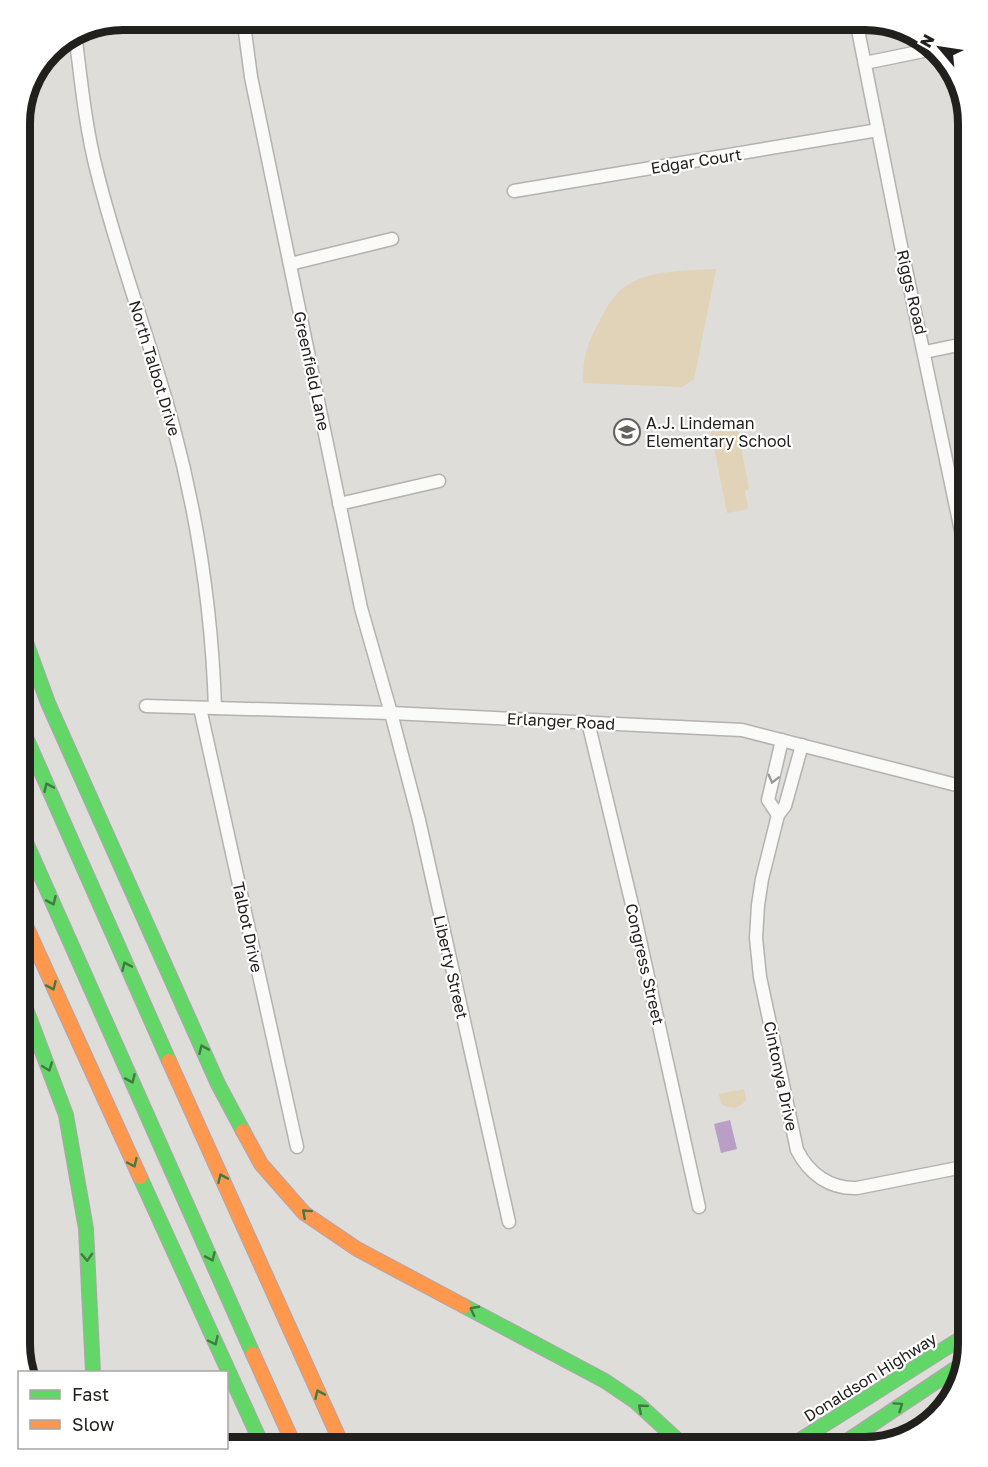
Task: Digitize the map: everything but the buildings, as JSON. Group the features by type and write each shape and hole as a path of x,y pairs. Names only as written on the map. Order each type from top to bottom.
{"main road":[{"path":"30,654 48,703 204,1051 229,1105 261,1164 304,1213 327,1230 357,1249 605,1382 636,1402 673,1437"},
{"path":"30,747 338,1437"},
{"path":"30,851 292,1437"},
{"path":"30,935 258,1437"},
{"path":"30,1020 66,1115 86,1229 93,1371"},
{"name":"Donaldson Highway","path":"806,1437 958,1341"},
{"path":"854,1437 955,1369"}],"street":[{"name":"Greenfield Lane","path":"245,30 251,77 361,608 391,713"},
{"name":"Riggs Road","path":"858,30 958,511"},
{"name":"North Talbot Drive","path":"76,42 84,110 97,172 173,426 197,529 209,612 215,708"},
{"path":"865,63 910,54"},
{"name":"Edgar Court","path":"514,191 878,130"},
{"path":"290,264 392,239"},
{"path":"925,352 958,345"},
{"path":"339,504 440,481"},
{"name":"Erlanger Road","path":"146,706 391,713 742,730 958,785"},
{"name":"Talbot Drive","path":"200,708 297,1147"},
{"name":"Liberty Street","path":"391,713 418,820 508,1222"},
{"name":"Congress Street","path":"588,722 634,913 699,1207"},
{"name":"Cintonya Drive","path":"778,815 768,800 782,740"},
{"name":"Cintonya Drive","path":"802,745 785,806 778,815 758,905 757,954 797,1150 803,1163 819,1177 848,1189 958,1168"}],"shaded area":[{"path":"716,269 694,379 682,387 583,383 585,359 592,336 609,304 623,288 644,277 656,274"},
{"path":"736,421 749,489 745,490 748,509 727,513 710,427"},
{"path":"744,1089 746,1100 741,1105 732,1108 721,1104 719,1094"},
{"path":"730,1120 737,1149 721,1153 714,1124"}],"traffic: fast":[{"path":"30,654 48,703 218,1084 243,1131"},
{"path":"30,747 169,1061"},
{"path":"30,852 253,1354"},
{"path":"30,1020 66,1115 86,1229 93,1371"},
{"path":"140,1177 258,1437"},
{"path":"464,1306 605,1381 636,1402 674,1437"},
{"path":"805,1437 958,1340"},
{"path":"853,1437 955,1369"}],"traffic: slow":[{"path":"30,935 140,1177"},
{"path":"169,1061 338,1437"},
{"path":"243,1131 261,1164 304,1213 357,1249 464,1306"},
{"path":"253,1354 290,1437"}],"place":[{"name":"A.J. Lindeman Elementary School","path":"627,432"}]}
